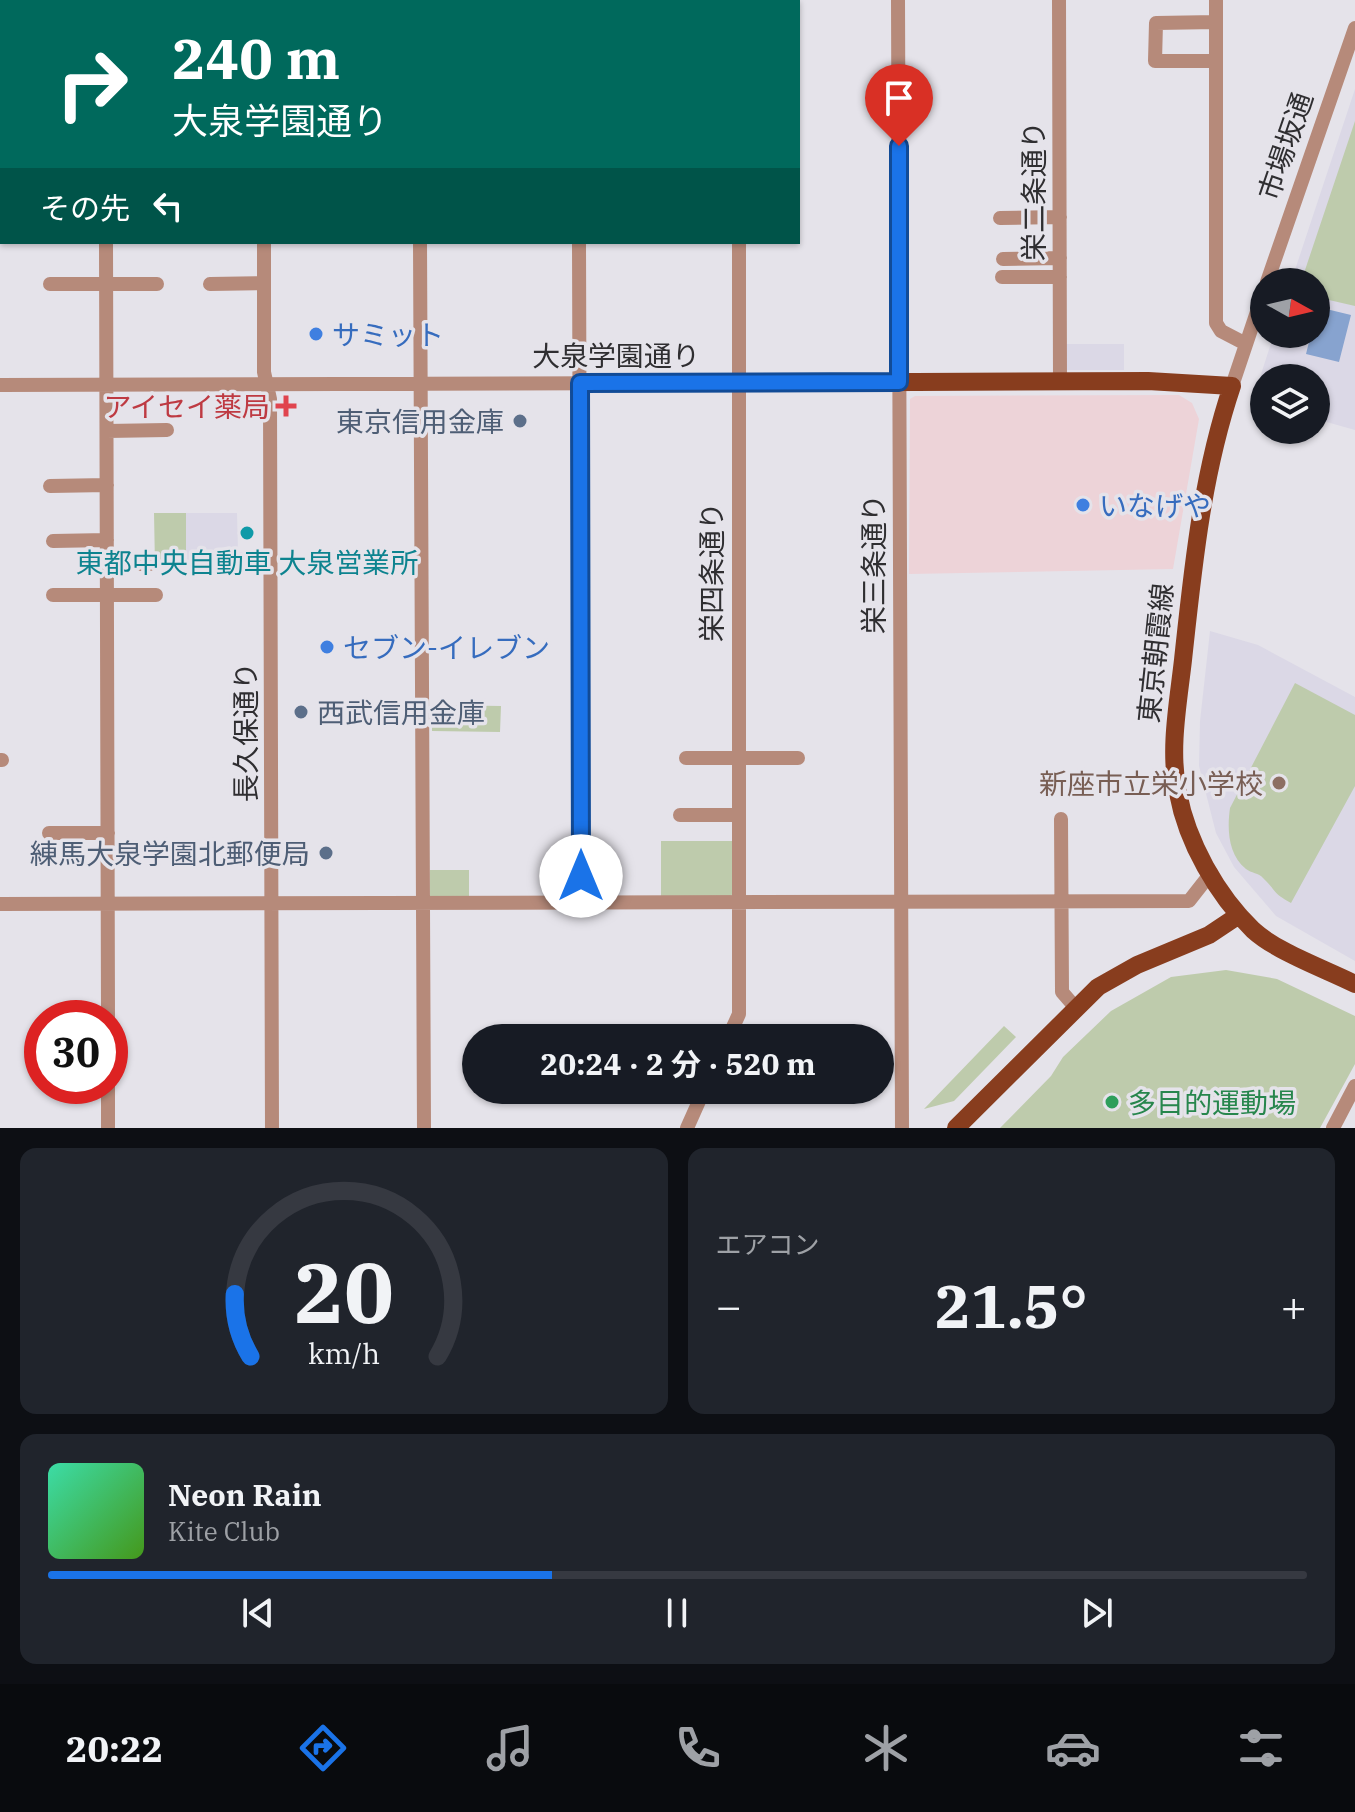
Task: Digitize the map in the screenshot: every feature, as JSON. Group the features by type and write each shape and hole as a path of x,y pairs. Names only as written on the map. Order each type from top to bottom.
{"main road":[{"name":"大泉学園通り","path":"680,383 1184,382 1232,386"},
{"name":"東京朝霞線","path":"1232,386 1216,442 1197,536 1173,756 1178,796 1187,826 1211,873 1239,915 1269,941 1355,984"},
{"path":"956,1128 1098,987 1137,965 1209,935 1239,915"}],"street":[{"name":"栄三条通り","path":"898,0 902,1128"},
{"name":"栄二条通り","path":"1059,0 1060,382"},
{"path":"1216,0 1216,323 1221,331 1246,344"},
{"path":"1216,22 1156,23 1155,61 1216,61"},
{"name":"市場坂通","path":"1272,268 1355,28"},
{"path":"1000,218 1060,217"},
{"path":"106,244 108,1000"},
{"name":"長久保通り","path":"264,244 266,385 270,399 272,1128"},
{"path":"420,244 424,1128"},
{"path":"579,244 581,902"},
{"name":"栄四条通り","path":"734,1024 739,1014 739,244"},
{"path":"1003,259 1060,258"},
{"path":"1002,277 1060,277"},
{"path":"210,284 264,283"},
{"path":"50,284 157,284"},
{"path":"1232,386 1250,332"},
{"name":"大泉学園通り","path":"0,385 680,383"},
{"path":"107,431 167,430"},
{"path":"50,486 107,485"},
{"path":"53,541 107,540"},
{"path":"107,564 150,564"},
{"path":"53,595 156,595"},
{"path":"686,758 798,758"},
{"path":"680,815 738,815"},
{"path":"1061,819 1062,992 1075,1007"},
{"path":"49,833 108,833"},
{"path":"0,904 1189,901 1211,873"},
{"path":"1333,1128 1355,1086"},
{"path":"108,1104 108,1128"},
{"path":"687,1128 698,1104"}],"shaded area":[{"path":"1355,89 1355,430 1330,423 1330,364 1264,364 1269,348 1330,348 1330,268 1296,268"},
{"path":"1065,344 1124,344 1124,370 1065,370"},
{"path":"1179,395 1192,403 1199,419 1173,569 909,574 910,399 915,396"},
{"path":"186,513 237,513 238,552 255,552 255,566 186,566"},
{"name":"新座市立栄小学校","path":"1210,631 1258,645 1355,697 1355,961 1276,916 1234,867 1216,833 1199,766 1200,721"}],"green space":[{"path":"1355,121 1355,306 1330,300 1330,268 1306,268"},
{"path":"154,513 186,513 186,566 155,566"},
{"path":"1295,683 1355,715 1355,786 1291,903 1277,894 1261,876 1240,863 1232,849 1229,824 1230,808"},
{"path":"432,705 501,706 500,732 432,731"},
{"path":"661,841 734,841 734,893 728,898 661,900"},
{"path":"430,870 469,870 469,896 430,896"},
{"path":"1226,970 1277,979 1355,1016 1355,1064 1320,1128 1000,1128 1051,1076 1063,1057 1111,1011 1171,977"},
{"path":"1004,1026 1016,1037 954,1101 924,1109"}],"water":[{"path":"1330,310 1351,315 1339,362 1306,354 1308,348 1330,348"}],"place":[{"name":"サミット","path":"316,334"},
{"name":"アイセイ薬局","path":"286,406"},
{"name":"東京信用金庫","path":"520,421"},
{"name":"いなげや","path":"1083,505"},
{"name":"東都中央自動車 大泉営業所","path":"247,533"},
{"name":"セブン-イレブン","path":"327,647"},
{"name":"西武信用金庫","path":"301,712"},
{"name":"新座市立栄小学校","path":"1279,783"},
{"name":"練馬大泉学園北郵便局","path":"326,853"},
{"name":"多目的運動場","path":"1112,1102"}],"route":[{"path":"581,876 580,383 899,382 899,146"}]}
